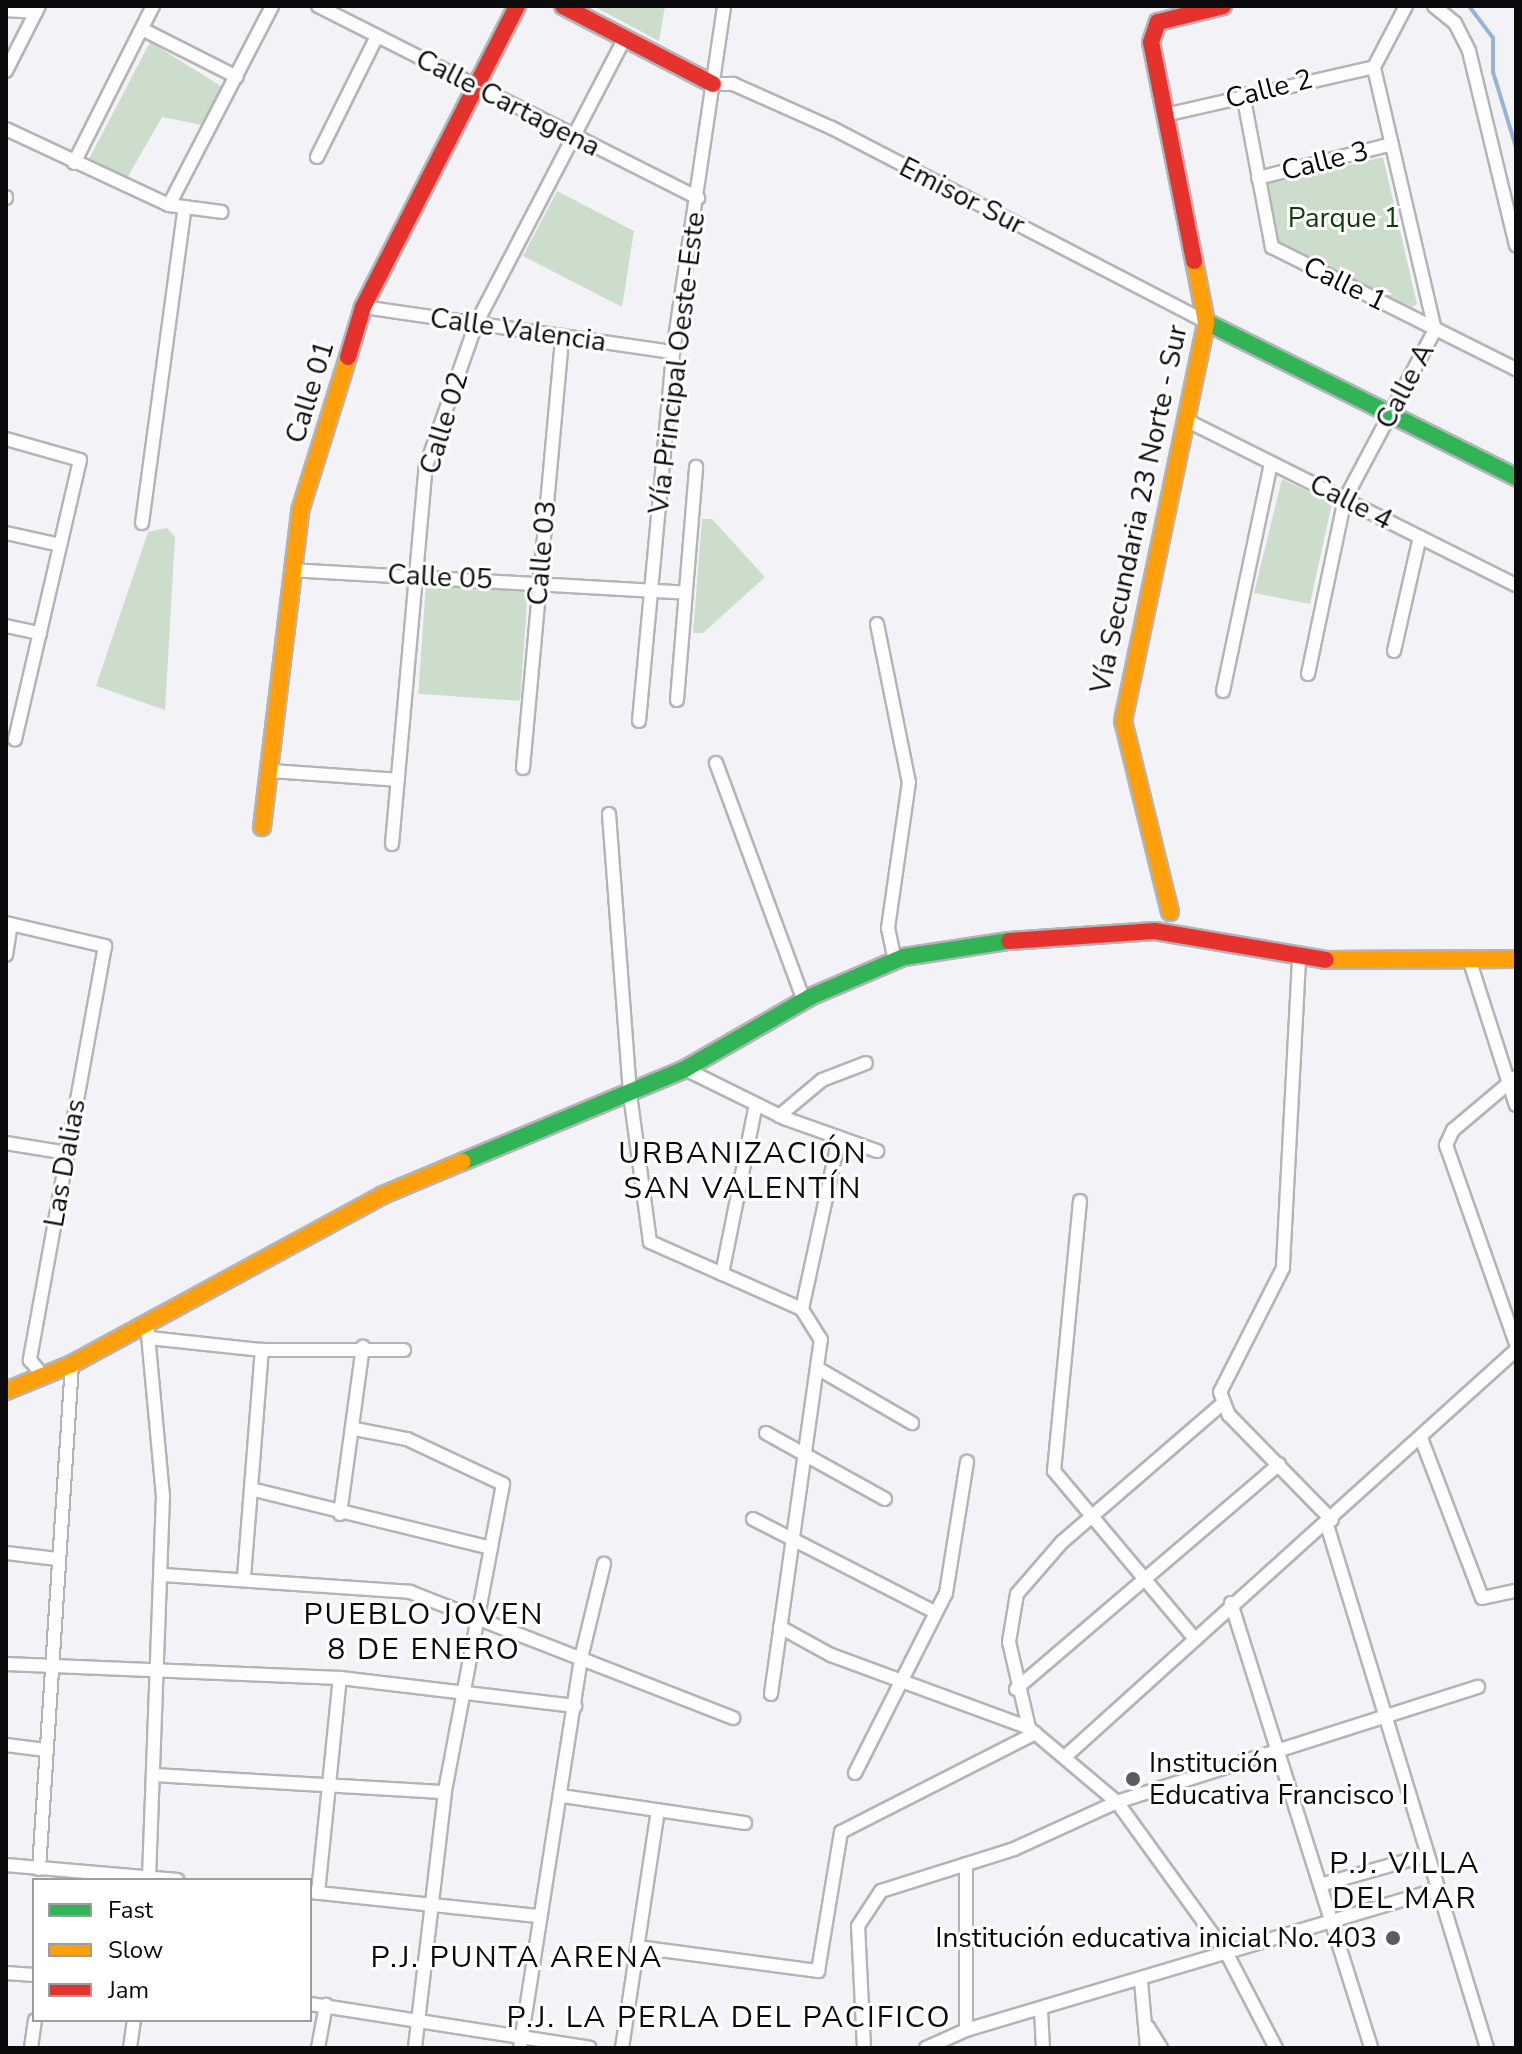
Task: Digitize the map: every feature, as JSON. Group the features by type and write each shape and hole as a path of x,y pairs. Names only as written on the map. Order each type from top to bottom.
{"street":[{"path":"74,163 153,6"},
{"path":"169,205 272,6"},
{"name":"Calle Cartagena","path":"318,6 698,198"},
{"name":"Calle 01","path":"262,827 300,511 363,307 517,6"},
{"path":"563,6 713,84"},
{"name":"Vía Principal Oeste-Este","path":"639,721 673,352 724,6"},
{"name":"Vía Secundaria 23 Norte - Sur","path":"1170,912 1123,721 1206,322 1151,42 1158,22 1223,6"},
{"path":"1374,67 1406,6"},
{"path":"1434,6 1455,23 1469,51 1516,245"},
{"path":"6,10 37,9 6,71"},
{"path":"142,29 237,77"},
{"path":"317,157 377,36"},
{"name":"Calle 02","path":"392,844 426,466 476,324 624,40"},
{"name":"Calle 2","path":"1165,115 1243,94 1374,67"},
{"name":"Calle A","path":"1308,674 1345,499 1435,330 1374,67"},
{"name":"Emisor Sur","path":"713,84 733,84 832,128 1206,322"},
{"name":"Calle 1","path":"1243,94 1272,247 1516,369"},
{"path":"6,129 169,205 222,212"},
{"name":"Calle 3","path":"1258,178 1392,144"},
{"path":"142,523 185,207"},
{"name":"Calle Valencia","path":"363,307 673,352"},
{"path":"1206,322 1516,477"},
{"name":"Calle 03","path":"523,768 562,337"},
{"name":"Calle 4","path":"1186,420 1516,585"},
{"path":"6,439 80,460 15,740"},
{"path":"1223,691 1271,463"},
{"name":"Vía Principal Oeste-Este","path":"677,700 696,467"},
{"path":"6,533 60,545"},
{"path":"1394,651 1420,537"},
{"name":"Calle 05","path":"291,570 539,582 685,593"},
{"path":"877,624 909,782 888,928 895,961"},
{"path":"6,626 40,633"},
{"path":"716,763 804,1001"},
{"path":"270,771 398,780"},
{"path":"609,814 630,1094 650,1242 802,1309 821,1340 771,1694"},
{"path":"6,955 8,924"},
{"name":"Las Dalias","path":"8,924 105,946 30,1360 43,1376"},
{"path":"6,1391 148,1331 383,1195 685,1069 804,1001 895,961 981,943 1155,931 1299,960 1470,962 1516,959"},
{"path":"1032,1731 1016,1689 1009,1642 1017,1594 1087,1515 1222,1404 1224,1376 1283,1268 1299,960"},
{"path":"1470,962 1512,1080 1516,1105"},
{"path":"779,1116 822,1080 866,1063"},
{"path":"685,1069 779,1116 877,1151"},
{"path":"1512,1080 1453,1130 1446,1145 1516,1344"},
{"path":"722,1274 756,1104"},
{"path":"802,1309 839,1138"},
{"path":"6,1143 67,1153"},
{"path":"1080,1201 1054,1467 1087,1515 1194,1638"},
{"path":"148,1331 262,1350 363,1347 404,1350"},
{"path":"148,1331 162,1575 156,1775 149,1878"},
{"path":"340,1514 355,1429 363,1347"},
{"path":"244,1577 262,1350"},
{"path":"1067,1755 1231,1603 1330,1522 1421,1438 1511,1362 1516,1350"},
{"path":"39,1869 72,1364"},
{"path":"817,1368 912,1423"},
{"path":"1222,1404 1330,1522 1385,1716 1487,2048"},
{"path":"355,1429 407,1439 503,1484 445,1792 437,1900 415,2048"},
{"path":"766,1433 885,1499"},
{"path":"1421,1438 1482,1598 1516,1591"},
{"path":"855,1773 950,1574 967,1462"},
{"path":"1016,1689 1279,1464"},
{"path":"251,1489 340,1514 491,1548"},
{"path":"753,1519 933,1611"},
{"path":"6,1553 58,1559"},
{"path":"521,2043 582,1654 604,1564"},
{"path":"162,1575 244,1577 410,1592 582,1654 733,1718"},
{"path":"1231,1603 1371,2048"},
{"path":"780,1627 831,1655 900,1678 1032,1731 1067,1755 1117,1802 1227,1954 1276,2048"},
{"path":"6,1664 340,1678 575,1706"},
{"path":"340,1678 314,1892 437,1900 539,1916"},
{"path":"864,2048 863,1910 881,1891 966,1864 1117,1802 1478,1687"},
{"path":"638,1947 818,1971 841,1832 1032,1731"},
{"path":"6,1745 46,1750"},
{"path":"156,1775 327,1780 445,1792"},
{"path":"562,1796 745,1823"},
{"path":"622,2048 658,1811"},
{"path":"1320,1885 1427,1855"},
{"path":"966,1864 966,2030"},
{"path":"6,1865 138,1878"},
{"path":"926,2048 966,2030 1141,1981 1438,1889"},
{"path":"6,1973 32,1975"},
{"path":"1141,1981 1147,2048"},
{"path":"312,2004 521,2043 590,2048"},
{"path":"318,2048 326,2005"},
{"path":"1041,2010 1043,2048"},
{"path":"31,2048 35,2022"},
{"path":"130,2048 134,2022"},
{"path":"1145,2023 1161,2048"}],"green space":[{"path":"593,6 665,6 659,41"},
{"path":"150,42 224,88 202,125 162,117 127,178 89,159"},
{"name":"Parque 1","path":"1383,157 1417,304 1410,309 1279,244 1268,184"},
{"path":"557,191 634,231 622,307 523,256"},
{"path":"1282,479 1332,503 1310,604 1254,593"},
{"path":"702,519 712,519 765,577 703,633 693,633"},
{"path":"167,528 175,537 165,710 96,686 148,532"},
{"path":"426,584 528,591 520,701 418,694"}],"waterway":[{"path":"1469,6 1493,38 1493,72 1516,147"}],"traffic: fast":[{"path":"1206,322 1516,477"},
{"path":"462,1162 685,1069 810,997 904,957 1009,941"}],"traffic: slow":[{"path":"1170,912 1123,721 1206,322 1194,261"},
{"path":"262,827 300,511 348,357"},
{"path":"1326,960 1516,959"},
{"path":"6,1391 72,1364 383,1195 462,1162"}],"traffic: jam":[{"path":"348,357 363,307 517,6"},
{"path":"563,6 713,84"},
{"path":"1194,261 1151,42 1158,22 1223,6"},
{"path":"1009,941 1155,931 1326,960"}],"place":[{"name":"Institución Educativa Francisco I","path":"1133,1779"},
{"name":"Institución educativa inicial No. 403","path":"1393,1938"}],"district":[{"name":"URBANIZACIÓN SAN VALENTÍN","path":"743,1171"},
{"name":"PUEBLO JOVEN 8 DE ENERO","path":"424,1632"},
{"name":"P.J. VILLA DEL MAR","path":"1405,1881"},
{"name":"P.J. PUNTA ARENA","path":"517,1958"},
{"name":"P.J. LA PERLA DEL PACIFICO","path":"729,2018"}]}
